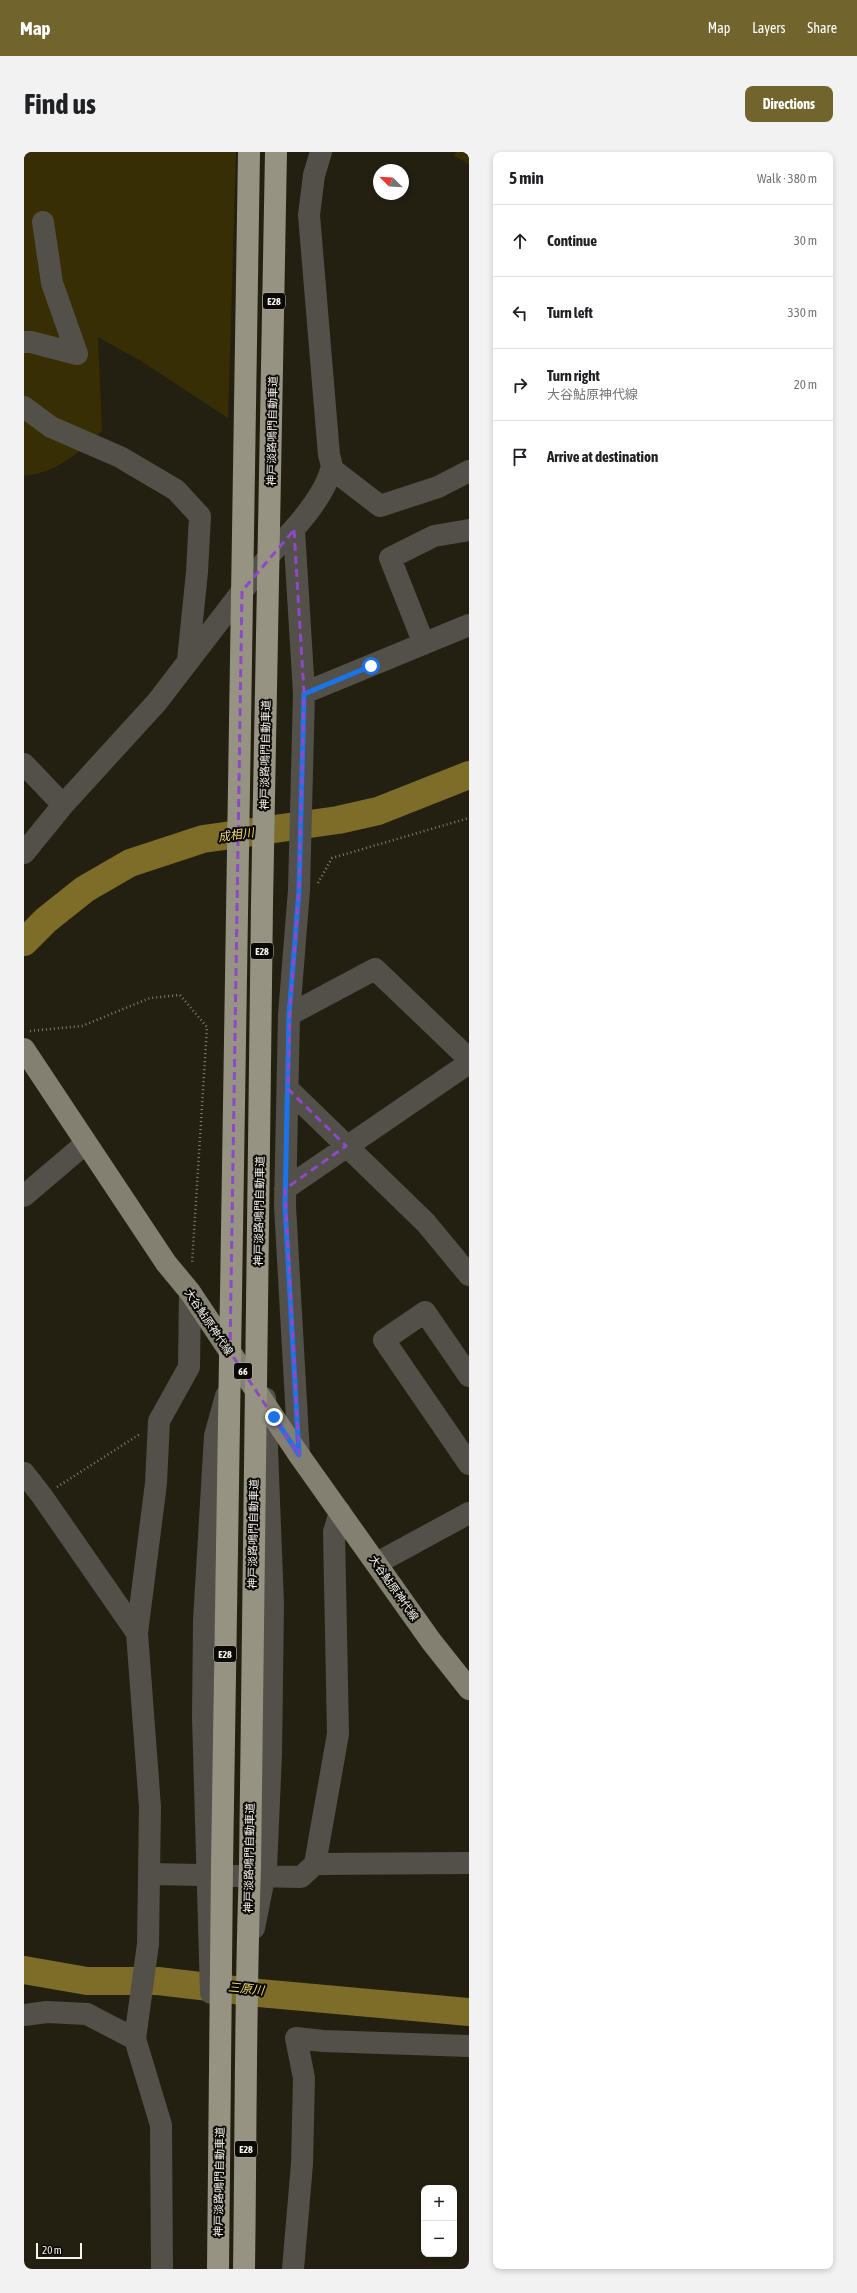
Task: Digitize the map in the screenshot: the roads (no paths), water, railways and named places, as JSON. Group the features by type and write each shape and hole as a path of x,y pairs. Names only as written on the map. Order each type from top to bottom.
{"highway":[{"name":"神戸淡路鳴門自動車道","path":"218,2269 220,2122 214,1866 222,1438 229,1383 249,152"},
{"name":"神戸淡路鳴門自動車道","path":"244,2269 248,2029 246,1967 258,1868 261,1455 258,1279 262,904 272,450 276,152"}],"main road":[{"name":"大谷鮎原神代線","path":"24,1049 166,1262 190,1292 299,1455 431,1641 469,1689"}],"street":[{"path":"24,853 63,805 157,702 273,551 294,530 322,490 332,469 329,455 309,215 314,175 321,152"},
{"path":"24,342 31,342 77,354 52,283 43,222"},
{"path":"24,407 51,427 120,457 176,490 200,516 197,572 188,660"},
{"path":"332,469 380,506 438,487 469,471"},
{"path":"294,530 304,694 299,880 289,1015 286,1189 292,1348 299,1455"},
{"path":"424,644 390,558 434,536 469,530"},
{"path":"304,694 469,625"},
{"path":"24,764 63,805"},
{"path":"289,1015 375,969 469,1059"},
{"path":"286,1189 346,1146 469,1063"},
{"path":"288,1089 426,1223 469,1275"},
{"path":"24,1196 86,1143"},
{"path":"162,2269 161,2124 138,2029 148,1944 150,1807 137,1633 156,1483 159,1422 189,1367 190,1292"},
{"path":"468,1459 384,1340 425,1312 469,1376"},
{"path":"24,1473 42,1496 137,1633"},
{"path":"149,1874 301,1877 315,1864 338,1734 334,1532 340,1512"},
{"path":"377,1563 469,1513"},
{"path":"315,1864 469,1862"},
{"path":"24,2015 47,2012 87,2014 138,2029"},
{"path":"293,2269 302,2164 304,2078 296,2038 322,2042 469,2046"}],"waterway":[{"name":"成相川","path":"24,942 46,920 85,889 130,863 203,839 338,820 378,811 469,775"},
{"name":"三原川","path":"24,1970 87,1981 158,1981 259,1993 469,2012"}]}
